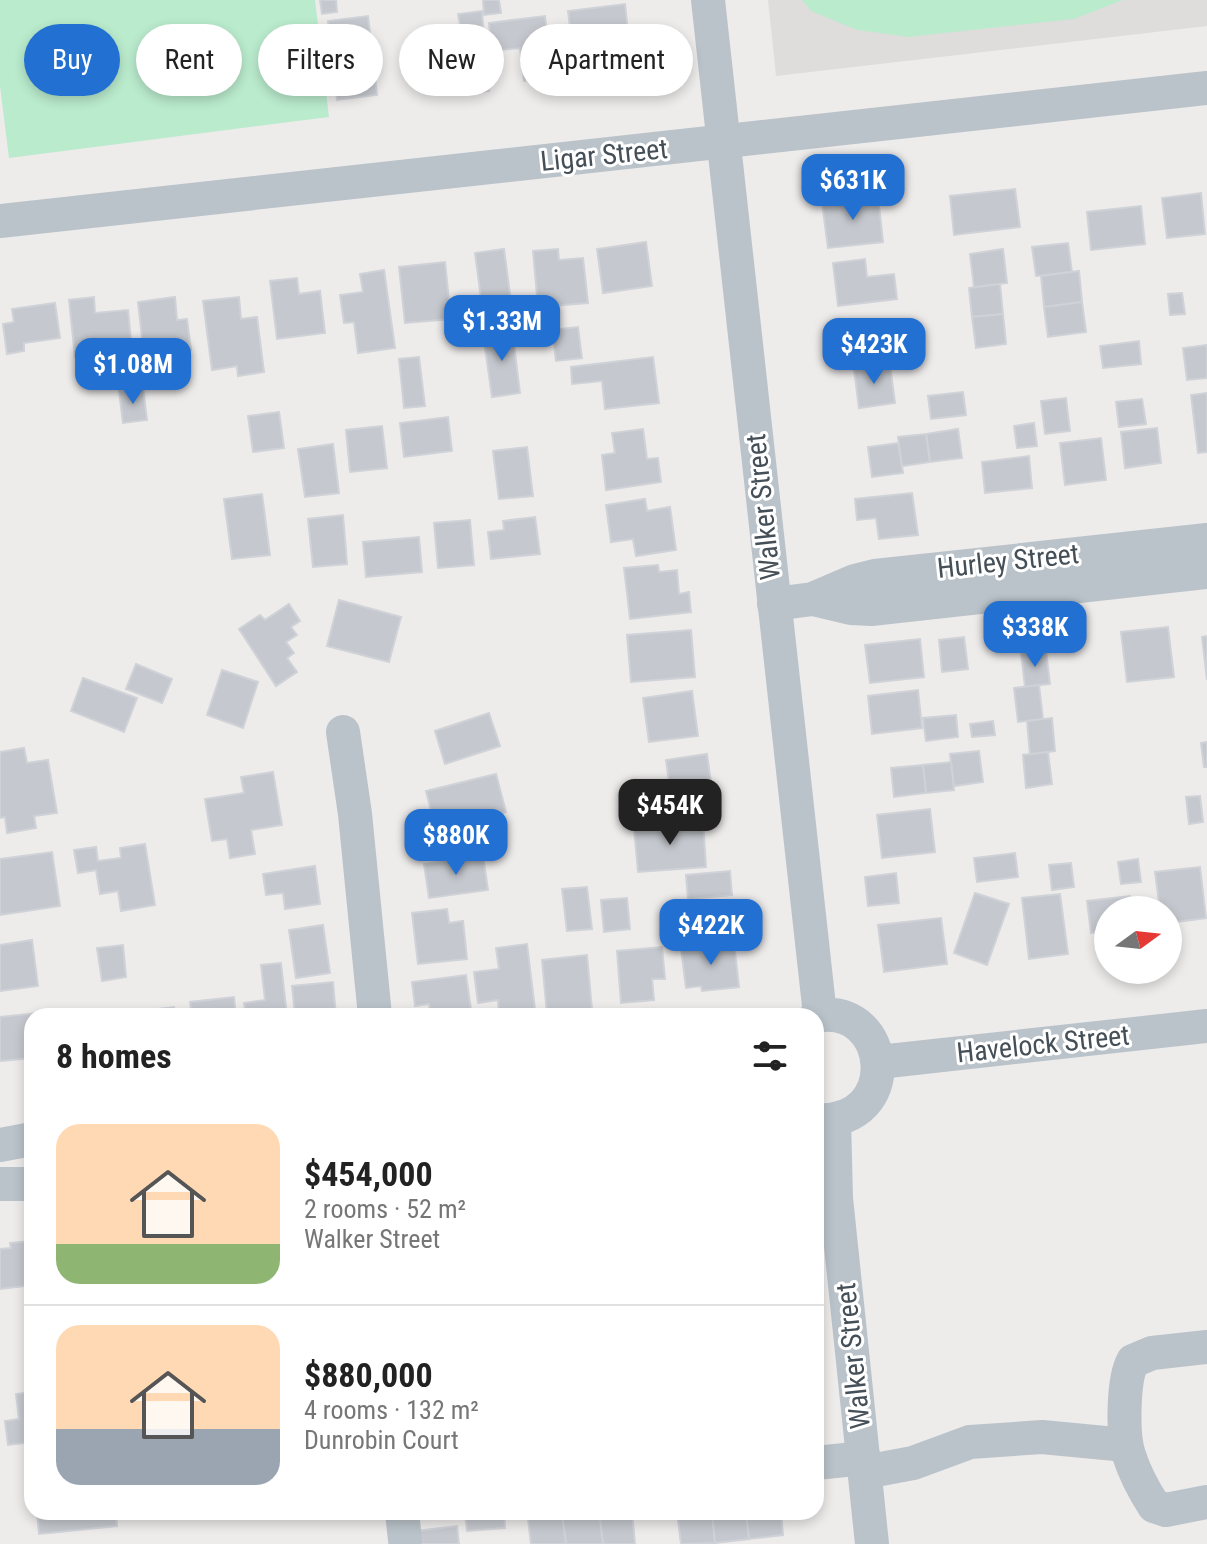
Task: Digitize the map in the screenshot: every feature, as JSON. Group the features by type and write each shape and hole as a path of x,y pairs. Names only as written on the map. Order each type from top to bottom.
{"street":[{"name":"Walker Street","path":"708,0 817,1008"},
{"name":"Ligar Street","path":"0,221 1207,88"},
{"name":"Hurley Street","path":"774,604 813,599 875,576 1207,540"},
{"name":"Hurley Street","path":"813,599 851,608 871,609 1207,572"},
{"path":"343,732 374,1008"},
{"path":"824,1015 837,1016 859,1027 875,1046 879,1062 878,1078 872,1094 862,1107 849,1116 825,1120"},
{"name":"Havelock Street","path":"879,1062 1207,1026"},
{"name":"Walker Street","path":"825,1120 872,1544"},
{"path":"0,1145 24,1140"},
{"path":"0,1184 24,1184"},
{"path":"1207,1347 1147,1354 1133,1361 1126,1380 1126,1445 1130,1460 1154,1506 1166,1510 1207,1502"},
{"path":"824,1463 913,1463 970,1442 1042,1437 1126,1445"}],"shaded area":[{"path":"768,0 1207,0 1207,26 776,76"}],"green space":[{"path":"0,0 315,0 318,24 258,24 258,96 326,96 329,117 9,158 0,86"},
{"path":"802,0 1123,0 1074,19 908,37 857,30 811,11"}],"building":[{"path":"320,0 336,0 337,12 322,14"},
{"path":"483,0 499,0 501,13 484,15"},
{"path":"625,4 627,24 570,24 568,11"},
{"path":"482,11 483,24 460,24 458,14"},
{"path":"368,16 369,24 328,24 328,21"},
{"path":"545,16 546,24 520,24 520,48 504,50 504,24 489,23"},
{"path":"337,96 369,96 337,100"},
{"path":"1015,189 1020,227 954,235 950,196"},
{"path":"1201,193 1205,234 1167,238 1162,198"},
{"path":"878,196 883,242 828,248 822,203"},
{"path":"1141,206 1145,244 1091,250 1087,212"},
{"path":"646,242 652,286 603,293 597,249"},
{"path":"1068,243 1072,272 1036,276 1032,247"},
{"path":"504,249 512,309 483,313 475,253"},
{"path":"558,249 559,260 583,258 588,303 538,307 533,251"},
{"path":"1003,249 1007,283 974,287 970,254"},
{"path":"865,259 867,277 894,274 897,299 838,306 833,263"},
{"path":"445,262 451,319 405,323 399,267"},
{"path":"384,270 395,348 358,353 354,322 344,323 340,295 363,292 360,274"},
{"path":"1079,271 1082,302 1044,307 1041,276"},
{"path":"297,278 299,294 320,291 325,333 277,339 270,281"},
{"path":"1000,284 1003,314 972,317 969,288"},
{"path":"1182,293 1185,314 1170,315 1168,294"},
{"path":"94,297 95,313 128,310 133,360 107,362 106,354 75,357 69,300"},
{"path":"175,297 177,320 187,319 191,350 144,356 138,302"},
{"path":"239,297 241,319 257,317 264,372 238,376 237,366 212,370 203,301"},
{"path":"1082,302 1086,332 1048,337 1044,307"},
{"path":"55,303 60,338 24,343 24,351 7,354 3,324 14,322 12,309"},
{"path":"1003,314 1006,344 976,348 972,317"},
{"path":"886,326 890,365 854,369 850,330"},
{"path":"578,327 582,358 556,361 552,330"},
{"path":"512,329 520,393 492,397 483,333"},
{"path":"1139,341 1141,364 1103,368 1100,346"},
{"path":"1207,345 1207,378 1187,380 1183,348"},
{"path":"419,357 425,406 404,408 399,359"},
{"path":"653,357 659,403 605,409 602,381 572,384 571,367"},
{"path":"890,365 895,403 859,408 854,369"},
{"path":"143,388 147,420 123,423 119,391"},
{"path":"963,392 966,415 931,419 928,396"},
{"path":"1207,393 1207,452 1198,453 1191,395"},
{"path":"1066,398 1070,431 1045,434 1041,401"},
{"path":"1142,399 1146,424 1119,427 1116,402"},
{"path":"279,412 284,448 253,452 248,416"},
{"path":"448,417 452,451 404,457 400,423"},
{"path":"1034,423 1037,446 1017,448 1014,426"},
{"path":"382,426 387,468 350,472 346,430"},
{"path":"1157,428 1161,463 1125,468 1121,432"},
{"path":"643,429 647,459 658,458 661,482 606,490 602,455 615,453 612,433"},
{"path":"958,429 962,458 930,462 926,434"},
{"path":"926,434 930,462 902,466 898,437"},
{"path":"1101,438 1106,480 1065,485 1060,443"},
{"path":"898,443 903,473 872,477 868,447"},
{"path":"333,444 339,493 305,497 298,449"},
{"path":"527,447 533,496 499,499 493,451"},
{"path":"1029,456 1032,488 985,493 982,462"},
{"path":"912,493 918,535 879,539 876,518 857,520 855,499"},
{"path":"262,494 270,555 232,559 224,499"},
{"path":"645,499 647,511 670,507 676,550 636,556 633,539 611,542 606,505"},
{"path":"343,515 347,564 313,567 308,519"},
{"path":"535,517 540,554 491,559 488,532 504,530 503,521"},
{"path":"470,520 474,565 438,568 434,523"},
{"path":"419,537 422,572 366,577 363,542"},
{"path":"658,565 659,572 677,570 679,594 689,592 691,612 630,619 624,568"},
{"path":"339,600 401,617 389,662 327,646"},
{"path":"289,604 300,621 291,627 297,635 286,642 294,653 287,658 297,672 276,686 239,629 260,615 265,620"},
{"path":"1168,627 1174,677 1127,682 1121,632"},
{"path":"691,630 695,677 631,682 627,635"},
{"path":"1207,636 1207,680 1202,637"},
{"path":"964,637 968,669 942,672 939,640"},
{"path":"920,639 924,677 870,683 865,645"},
{"path":"1046,651 1050,684 1025,687 1021,653"},
{"path":"136,664 172,679 162,703 126,689"},
{"path":"222,670 258,682 243,728 207,715"},
{"path":"83,678 137,698 124,732 71,711"},
{"path":"1039,685 1043,719 1018,722 1014,688"},
{"path":"918,690 922,728 872,734 868,696"},
{"path":"692,691 698,736 649,742 643,698"},
{"path":"489,713 500,746 445,764 435,731"},
{"path":"956,715 958,737 926,741 923,718"},
{"path":"1052,718 1055,751 1030,755 1027,721"},
{"path":"993,721 995,735 972,737 970,724"},
{"path":"1207,742 1207,767 1204,767 1201,743"},
{"path":"24,748 27,763 48,760 57,813 34,816 36,828 7,833 5,817 0,818 0,752"},
{"path":"979,751 983,782 954,786 950,754"},
{"path":"1048,752 1052,784 1026,788 1023,755"},
{"path":"707,754 714,804 661,811 658,789 670,788 666,760"},
{"path":"951,762 954,790 926,793 923,765"},
{"path":"923,765 926,793 894,797 891,768"},
{"path":"273,772 282,825 251,830 255,854 230,858 227,839 212,841 205,799 244,793 241,777"},
{"path":"496,774 506,812 436,830 426,791"},
{"path":"1200,796 1203,822 1189,824 1186,797"},
{"path":"930,809 935,852 882,858 877,815"},
{"path":"703,822 706,867 638,872 634,828"},
{"path":"145,844 155,905 121,911 118,891 100,894 96,870 78,873 74,850 96,847 98,861 121,858 120,848"},
{"path":"52,852 60,906 0,915 0,859"},
{"path":"1015,853 1018,877 977,882 974,858"},
{"path":"483,856 488,890 429,898 424,864"},
{"path":"1138,859 1141,882 1121,884 1118,862"},
{"path":"1071,863 1074,887 1052,890 1049,865"},
{"path":"315,866 320,904 285,909 283,893 266,895 263,874"},
{"path":"1200,867 1206,918 1182,921 1182,896 1158,896 1155,872"},
{"path":"730,871 732,895 688,899 686,875"},
{"path":"896,873 899,903 868,906 865,877"},
{"path":"587,887 592,929 567,931 562,889"},
{"path":"975,893 1009,904 987,965 954,953"},
{"path":"1060,894 1068,954 1029,959 1022,898"},
{"path":"627,898 630,929 604,932 601,900"},
{"path":"1094,900 1094,933 1091,933 1087,901"},
{"path":"447,909 449,923 463,921 467,959 418,964 412,913"},
{"path":"941,918 947,964 884,972 878,925"},
{"path":"323,925 330,973 296,978 289,930"},
{"path":"32,940 38,986 0,991 0,945"},
{"path":"734,943 739,987 702,991 701,986 686,988 681,949"},
{"path":"527,944 535,1008 499,1008 498,1000 478,1003 474,972 499,969 496,948"},
{"path":"123,945 126,977 102,981 97,948"},
{"path":"662,947 665,979 652,979 654,1000 621,1003 617,951"},
{"path":"587,955 592,1008 546,1008 542,960"},
{"path":"281,963 286,1008 245,1008 244,1003 265,1000 261,965"},
{"path":"466,975 471,1008 430,1008 429,1004 415,1006 412,982"},
{"path":"333,982 335,1008 294,1008 292,986"},
{"path":"234,997 235,1008 191,1008 190,1002"},
{"path":"24,1014 24,1059 0,1061 0,1017"},
{"path":"24,1242 24,1286 0,1289 0,1249 11,1248 10,1243"},
{"path":"24,1393 24,1443 8,1445 5,1421 19,1419 16,1394"},
{"path":"38,1520 117,1520 117,1526 39,1534"},
{"path":"466,1520 504,1520 505,1528 467,1531"},
{"path":"528,1520 563,1520 566,1544 531,1544"},
{"path":"563,1520 600,1520 603,1544 566,1544"},
{"path":"600,1520 633,1520 635,1544 603,1544"},
{"path":"678,1520 713,1520 715,1543 681,1544"},
{"path":"713,1520 747,1520 749,1539 715,1543"},
{"path":"747,1520 782,1520 783,1535 749,1539"},
{"path":"457,1526 459,1544 411,1544 416,1531"}]}
